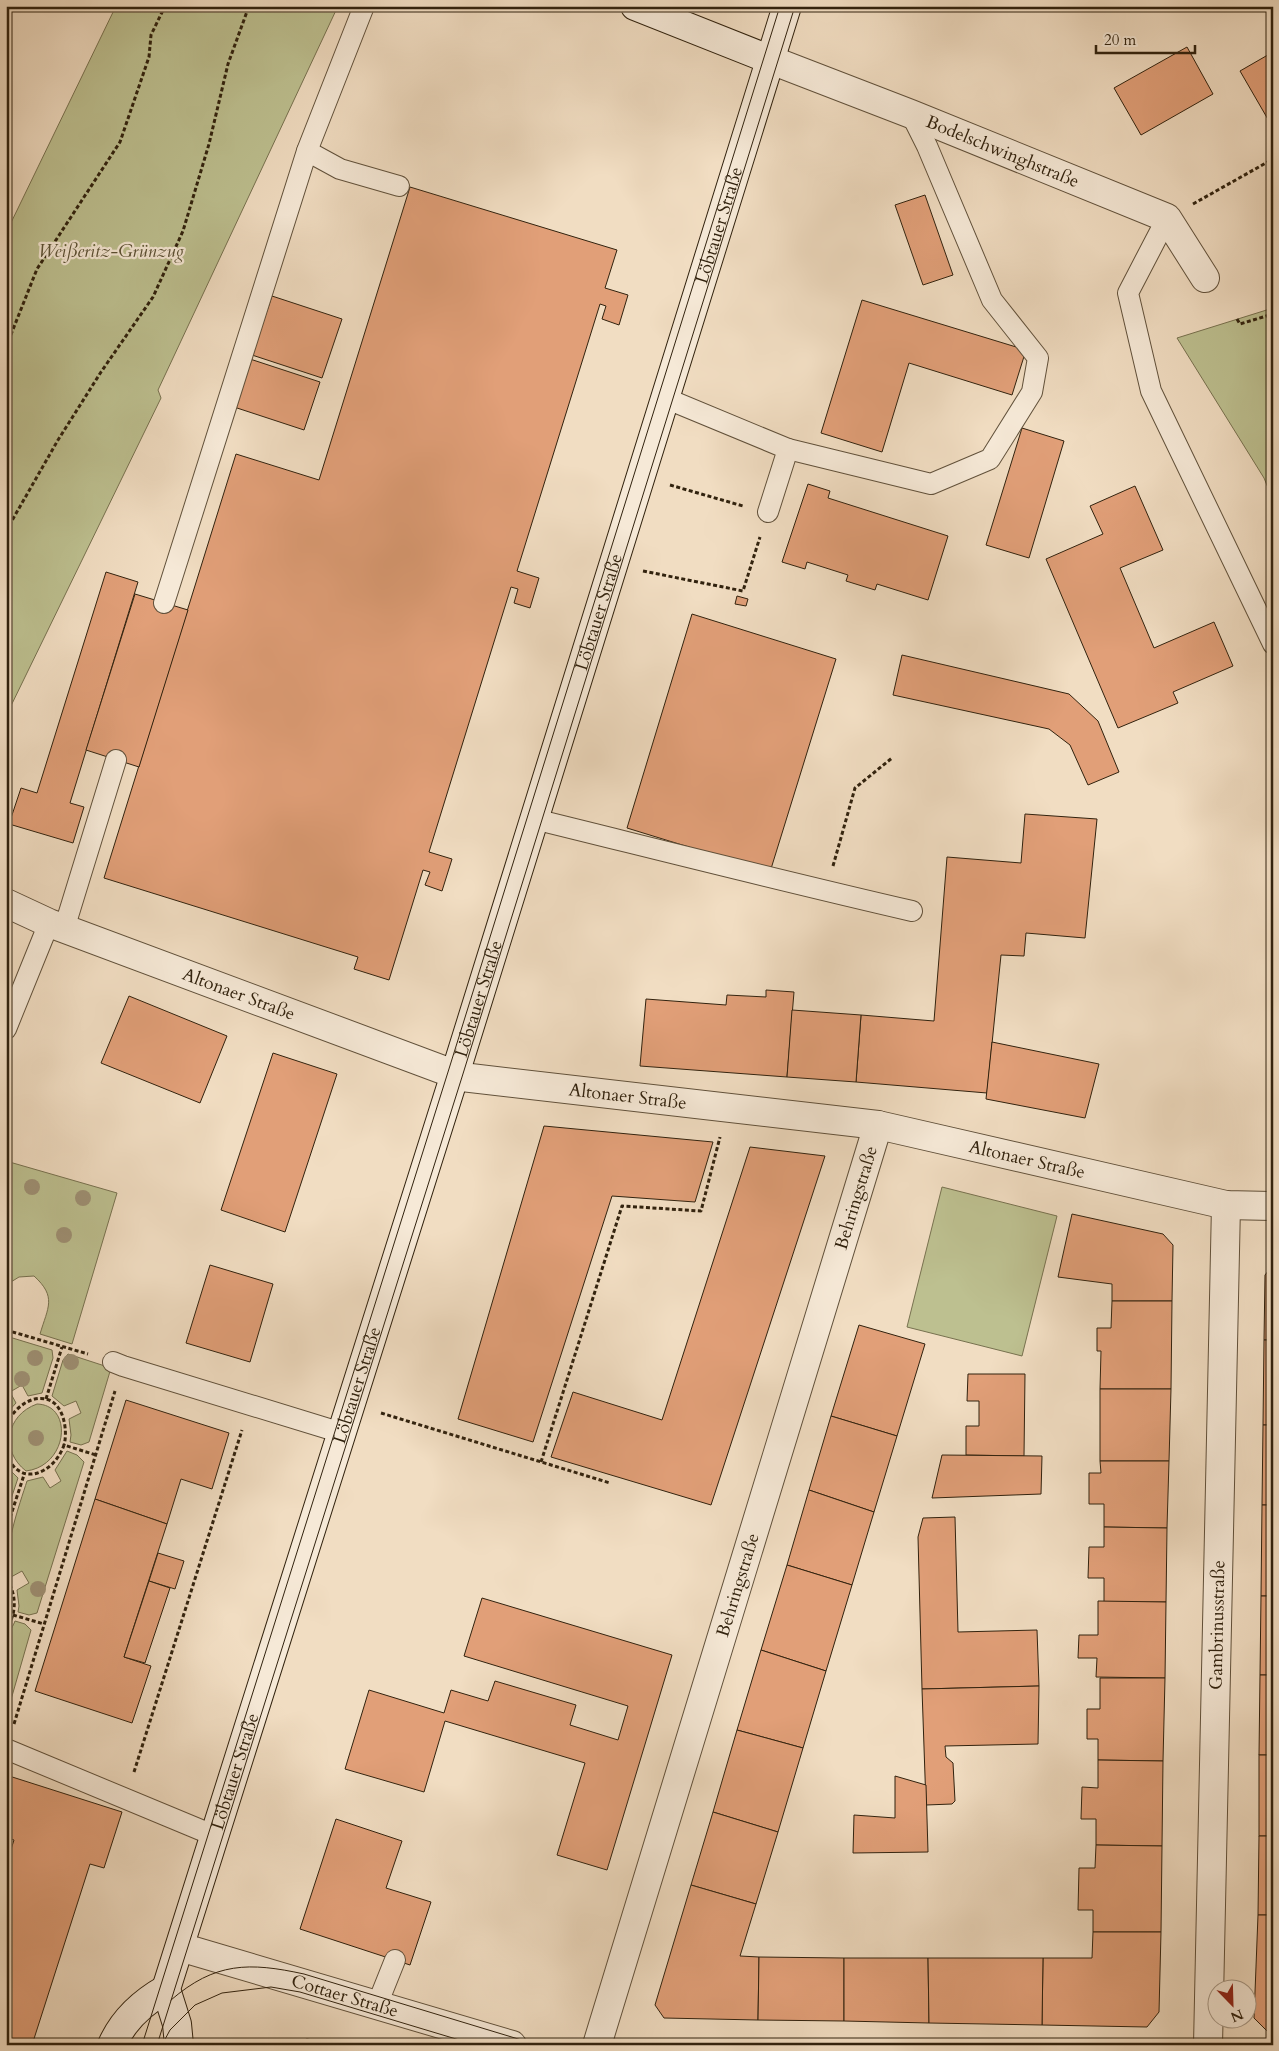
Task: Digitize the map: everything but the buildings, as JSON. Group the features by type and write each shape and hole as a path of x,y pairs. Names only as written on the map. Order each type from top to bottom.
{"street":[{"name":"Bodelschwinghstraße","path":"635,6 911,114 1167,218"},
{"name":"Löbtauer Straße","path":"166,1989 455,1074 787,6"},
{"path":"1167,218 1205,278"},
{"name":"Altonaer Straße","path":"6,903 57,926 462,1077 878,1125 1226,1206 1273,1206"},
{"name":"Behringstraße","path":"597,2045 878,1125"},
{"name":"Gambrinusstraße","path":"1208,2045 1226,1206"},
{"name":"Cottaer Straße","path":"180,1947 512,2045"},
{"path":"112,2045 118,2033 133,2013 166,1989 177,2024 179,2045"}],"lane":[{"path":"164,603 307,151 364,6"},
{"path":"665,398 788,449 931,484 990,459 1032,392 1038,358 992,300 911,114"},
{"path":"307,151 340,169 399,186"},
{"path":"1167,218 1128,293 1151,392 1273,644"},
{"path":"768,512 788,449"},
{"path":"6,1030 57,926 116,760"},
{"path":"534,819 912,911"},
{"path":"118,1364 342,1433"},
{"path":"9,1740 126,1799 208,1833 215,1834"},
{"path":"377,2005 395,1960"}],"path":[{"path":"6,347 37,269 120,142 149,57 151,35 165,6"},
{"path":"6,531 82,402 153,298 183,231 209,144 228,64 249,6"},
{"path":"1167,218 1273,159"},
{"path":"1237,319 1240,324 1273,314"},
{"path":"613,565 743,591 768,512 640,477"},
{"path":"826,891 856,788 892,758"},
{"path":"542,1462 622,1206 701,1211 728,1108"},
{"path":"6,1330 118,1364 96,1455 9,1740"},
{"path":"46,1399 62,1347"},
{"path":"6,1425 16,1410 27,1402 36,1399 46,1399 54,1404 61,1413 67,1435 64,1445"},
{"path":"126,1799 250,1404"},
{"path":"351,1404 610,1482"},
{"path":"6,1453 12,1464 24,1475 34,1474 54,1464 61,1455 64,1445 96,1455"},
{"path":"6,1530 24,1475"},
{"path":"6,1579 14,1595 15,1605 6,1628"},
{"path":"12,1615 44,1624"}],"green space":[{"name":"Weißeritz-Grünzug","path":"116,6 338,6 158,390 161,398 6,716 6,233"},
{"path":"1273,308 1273,500 1264,478 1177,338"},
{"path":"6,1161 117,1193 72,1344 40,1334 49,1303 46,1290 34,1276 19,1277 6,1285"},
{"path":"942,1187 1057,1216 1022,1356 907,1327"},
{"path":"6,1336 52,1350 53,1358 42,1393 28,1396 22,1385 10,1392 16,1403 6,1414"},
{"path":"68,1354 111,1368 89,1442 81,1445 70,1442 69,1419 81,1413 76,1401 64,1406 52,1396 63,1360"},
{"path":"37,1404 49,1407 57,1414 61,1424 61,1436 58,1448 51,1459 40,1467 26,1471 12,1454 10,1434 19,1416"},
{"path":"67,1451 77,1455 84,1462 37,1613 29,1615 18,1612 17,1590 29,1583 22,1571 11,1577 8,1568 9,1544 12,1530 27,1481 43,1477 50,1488 61,1481 55,1470"},
{"path":"6,1466 18,1478 6,1514"},
{"path":"15,1621 25,1624 31,1630 6,1717 6,1651 9,1649 6,1641"}],"tram line":[{"path":"142,2045 780,6"},
{"path":"157,2045 462,1077 795,6"},
{"path":"171,2000 187,1987 203,1978 233,1968 249,1967 284,1970 304,1974 538,2045"},
{"path":"162,2045 170,2030 195,2005 222,1993 271,1987 300,1992 476,2045"}]}
